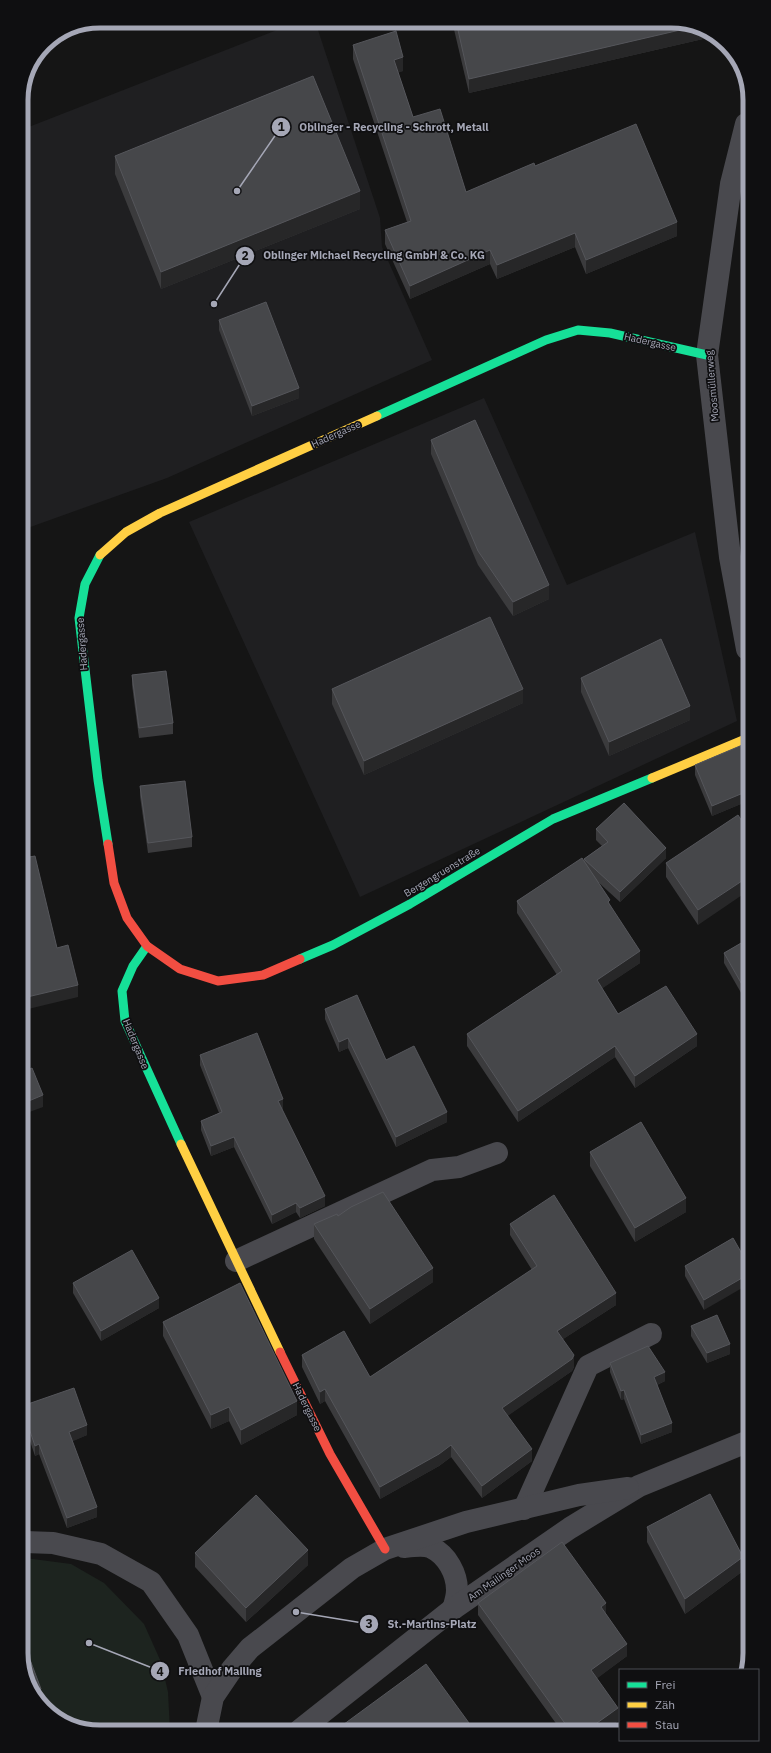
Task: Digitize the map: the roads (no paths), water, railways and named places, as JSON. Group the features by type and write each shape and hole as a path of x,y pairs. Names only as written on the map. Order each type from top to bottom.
{"street":[{"name":"Moosmüllerweg","path":"743,136 731,184 707,355 730,557 743,627"},
{"name":"Hadergasse","path":"385,1549 330,1454 236,1261 150,1078 125,1021 122,991 133,966 147,946 127,918 114,883 98,780 82,654 79,618 85,584 99,556 126,532 160,513 546,340 578,330 604,332 707,355"},
{"name":"Bergengruenstraße","path":"147,946 180,969 218,981 263,975 333,945 410,904 553,819 743,740"},
{"path":"236,1261 432,1170 460,1167 497,1153"},
{"path":"524,1509 588,1366 651,1334"},
{"name":"Am Mailinger Moos","path":"306,1725 454,1609 570,1528 639,1486 743,1443"},
{"name":"Am Mailinger Moos","path":"207,1725 213,1696 232,1668 250,1648 352,1568 385,1549 466,1522 579,1495 639,1486"},
{"path":"28,1542 53,1543 101,1554 151,1582 188,1635 213,1696"},
{"path":"385,1549 414,1546 431,1548 444,1557 454,1572 457,1590 454,1609"}],"place":[{"name":"Oblinger - Recycling - Schrott, Metall","path":"237,191"},
{"name":"Oblinger Michael Recycling GmbH & Co. KG","path":"214,304"},
{"name":"St.-Martins-Platz","path":"296,1612"},
{"name":"Friedhof Mailing","path":"89,1643"}]}
